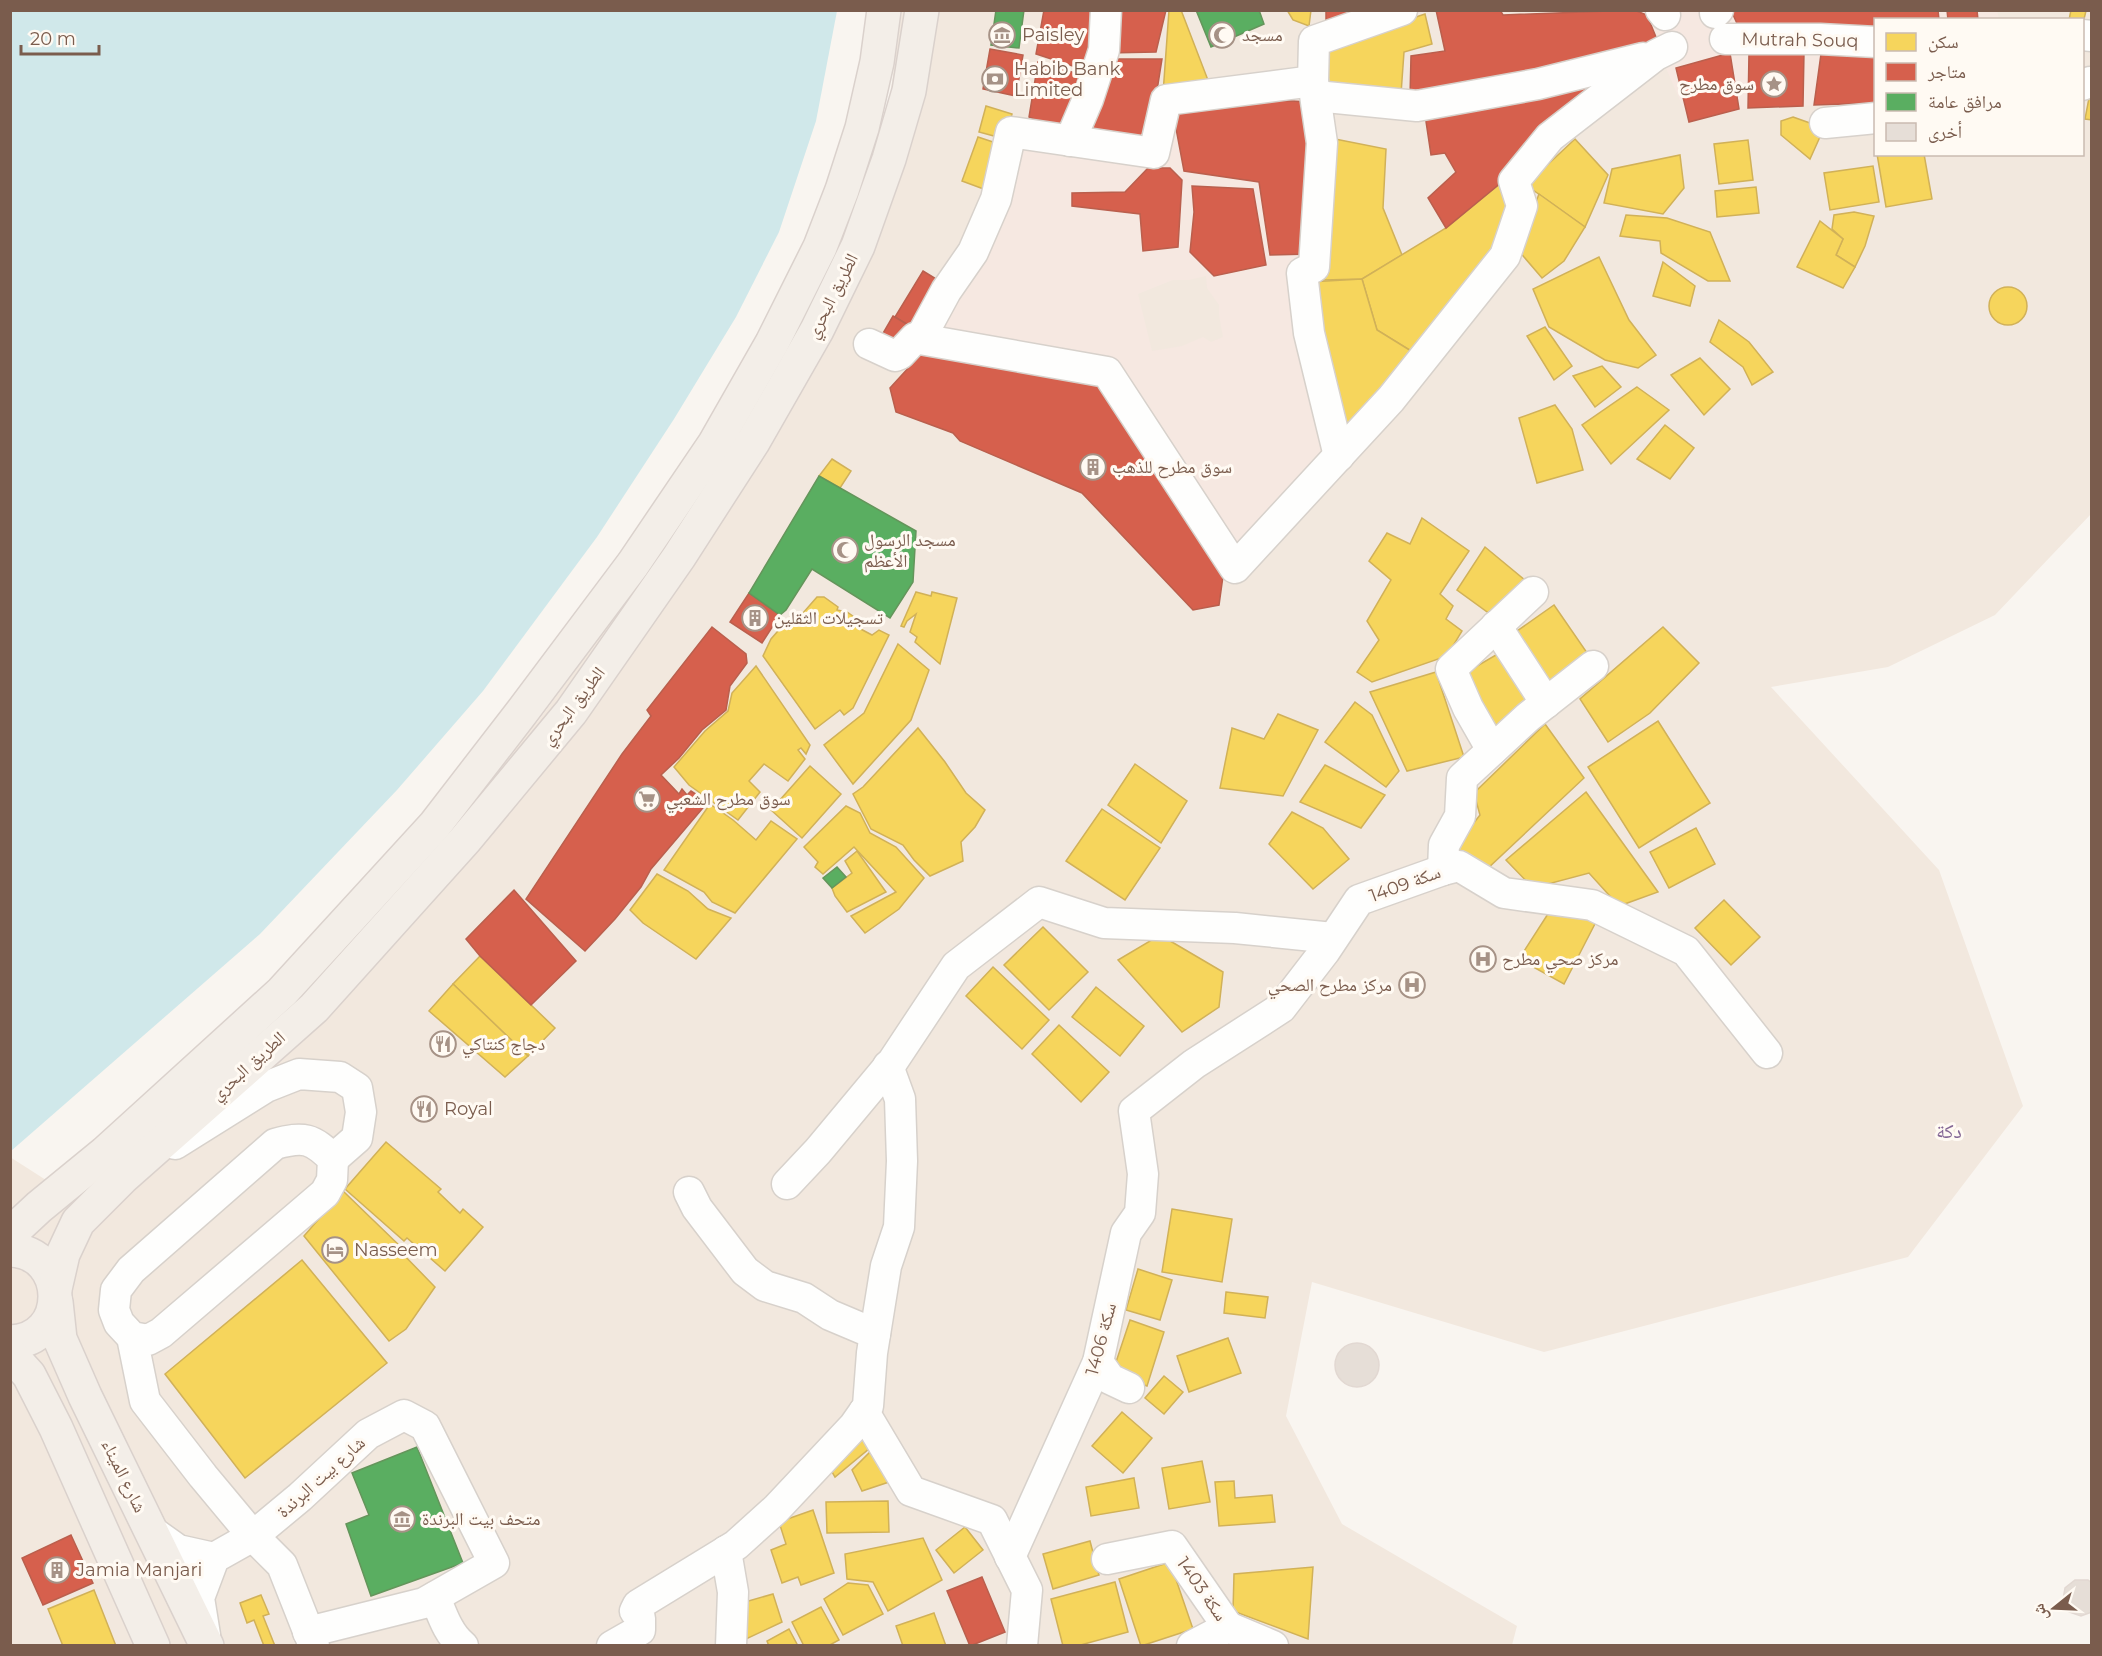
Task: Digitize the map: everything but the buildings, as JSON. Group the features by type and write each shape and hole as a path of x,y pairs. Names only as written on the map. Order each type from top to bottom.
{"main road":[{"name":"الطريق البحري","path":"10,1234 105,1153 282,992 434,826 633,564 715,443 772,343 820,247 862,128 878,62 884,10"},
{"name":"الطريق البحري","path":"56,1296 63,1254 78,1222 122,1178 314,1008 465,840 571,712 679,557 753,442 817,330 858,246 889,159 909,91 922,10"},
{"path":"10,1250 31,1255 43,1264 51,1275 56,1296 51,1317 42,1330 29,1338 10,1342"},
{"name":"شارع الميناء","path":"56,1296 60,1339 85,1396 207,1645"},
{"path":"10,1354 29,1375 56,1428 153,1646"}],"street":[{"path":"1070,141 1088,99 1104,50 1106,10"},
{"path":"1339,456 1309,333 1302,273 1314,267 1322,142 1315,88 1314,41 1402,10"},
{"name":"Mutrah Souq","path":"1719,21 1820,39 1874,42"},
{"path":"869,344 895,356 900,354 915,338 920,339 1107,372 1235,568 1391,399 1505,256 1522,206 1514,181 1550,137 1664,51 1538,84 1417,106 1315,88 1166,100 1154,153 1011,132 996,199 973,252 946,291 920,339"},
{"path":"1825,123 1874,118"},
{"path":"1492,750 1468,708 1451,669 1533,592"},
{"path":"1496,626 1546,703"},
{"path":"1443,870 1444,845 1460,816 1462,778 1546,703 1593,666"},
{"name":"1409 سكة","path":"1134,1111 1194,1064 1281,1008 1359,900 1459,866 1504,893 1592,905 1686,951 1767,1053"},
{"path":"787,1184 818,1151 888,1066 956,966 1039,902 1104,923 1235,928 1333,938"},
{"path":"612,1646 640,1630 640,1618 635,1611 638,1605 736,1545 776,1509 854,1426 868,1406 875,1334 886,1266 898,1227 901,1183 900,1099 888,1066"},
{"path":"122,1178 266,1087 298,1074 340,1077 357,1088 361,1112 357,1138 333,1159 332,1180 325,1193 161,1333 148,1340 132,1337"},
{"name":"1406 سكة","path":"1010,1557 1098,1362 1126,1233 1140,1213 1143,1174 1134,1111"},
{"path":"253,1536 145,1401 132,1337 119,1323 114,1310 116,1290 131,1270 275,1144 297,1138 319,1145 333,1159"},
{"path":"689,1192 697,1208 745,1271 765,1286 804,1298 830,1315 875,1334"},
{"path":"1098,1362 1110,1379 1129,1388"},
{"path":"864,1412 911,1491 992,1520 1027,1590 1022,1646"},
{"name":"شارع بيت البرندة","path":"214,1558 253,1536 300,1497 368,1434 404,1415 424,1426 494,1563 424,1603 311,1639 282,1565 253,1536"},
{"path":"150,1530 178,1550 214,1558 199,1598 207,1645"},
{"name":"1403 سكة","path":"1107,1559 1172,1546 1228,1627"},
{"path":"726,1551 733,1592 731,1646"},
{"path":"435,1597 446,1625 463,1646"},
{"path":"1192,1646 1228,1627 1274,1646"}],"shaded area":[{"name":"سوق مطرح","path":"1997,10 1999,18 1874,18 1874,103 1748,108 1689,122 1658,49 1609,32 1602,11"},
{"path":"902,11 2091,11 2091,514 1995,615 1888,667 1771,687 1939,870 2023,1106 1908,1257 1544,1352 1312,1282 1286,1416 1342,1524 1517,1626 1512,1645 11,1645 10,1157 60,1189 443,832 538,721 693,510 775,373 835,260 862,193 889,103"},
{"path":"1305,89 1314,267 1337,458 1235,559 920,339 1011,132 1166,100","holes":["1206,276 1207,288 1219,305 1223,337 1211,342 1203,337 1182,346 1152,351 1138,294 1173,280 1189,280"]}],"water":[{"path":"11,10 837,11 816,121 779,232 736,317 674,419 597,537 483,691 397,790 260,934 11,1151"}],"place":[{"name":"Paisley","path":"1002,35"},
{"name":"مسجد","path":"1222,35"},
{"name":"Habib Bank Limited","path":"995,79"},
{"name":"سوق مطرح","path":"1774,84"},
{"name":"سوق مطرح للذهب","path":"1093,467"},
{"name":"مسجد الرسول الأعظم","path":"845,550"},
{"name":"تسجيلات الثقلين","path":"755,618"},
{"name":"سوق مطرح الشعبي","path":"647,799"},
{"name":"مركز صحي مطرح","path":"1483,959"},
{"name":"مركز مطرح الصحي","path":"1412,985"},
{"name":"دجاج كنتاكي","path":"443,1044"},
{"name":"Royal","path":"424,1109"},
{"name":"Nasseem","path":"335,1250"},
{"name":"متحف بيت البرندة","path":"402,1519"},
{"name":"Jamia Manjari","path":"57,1570"}],"district":[{"name":"دكة","path":"1949,1131"}]}
